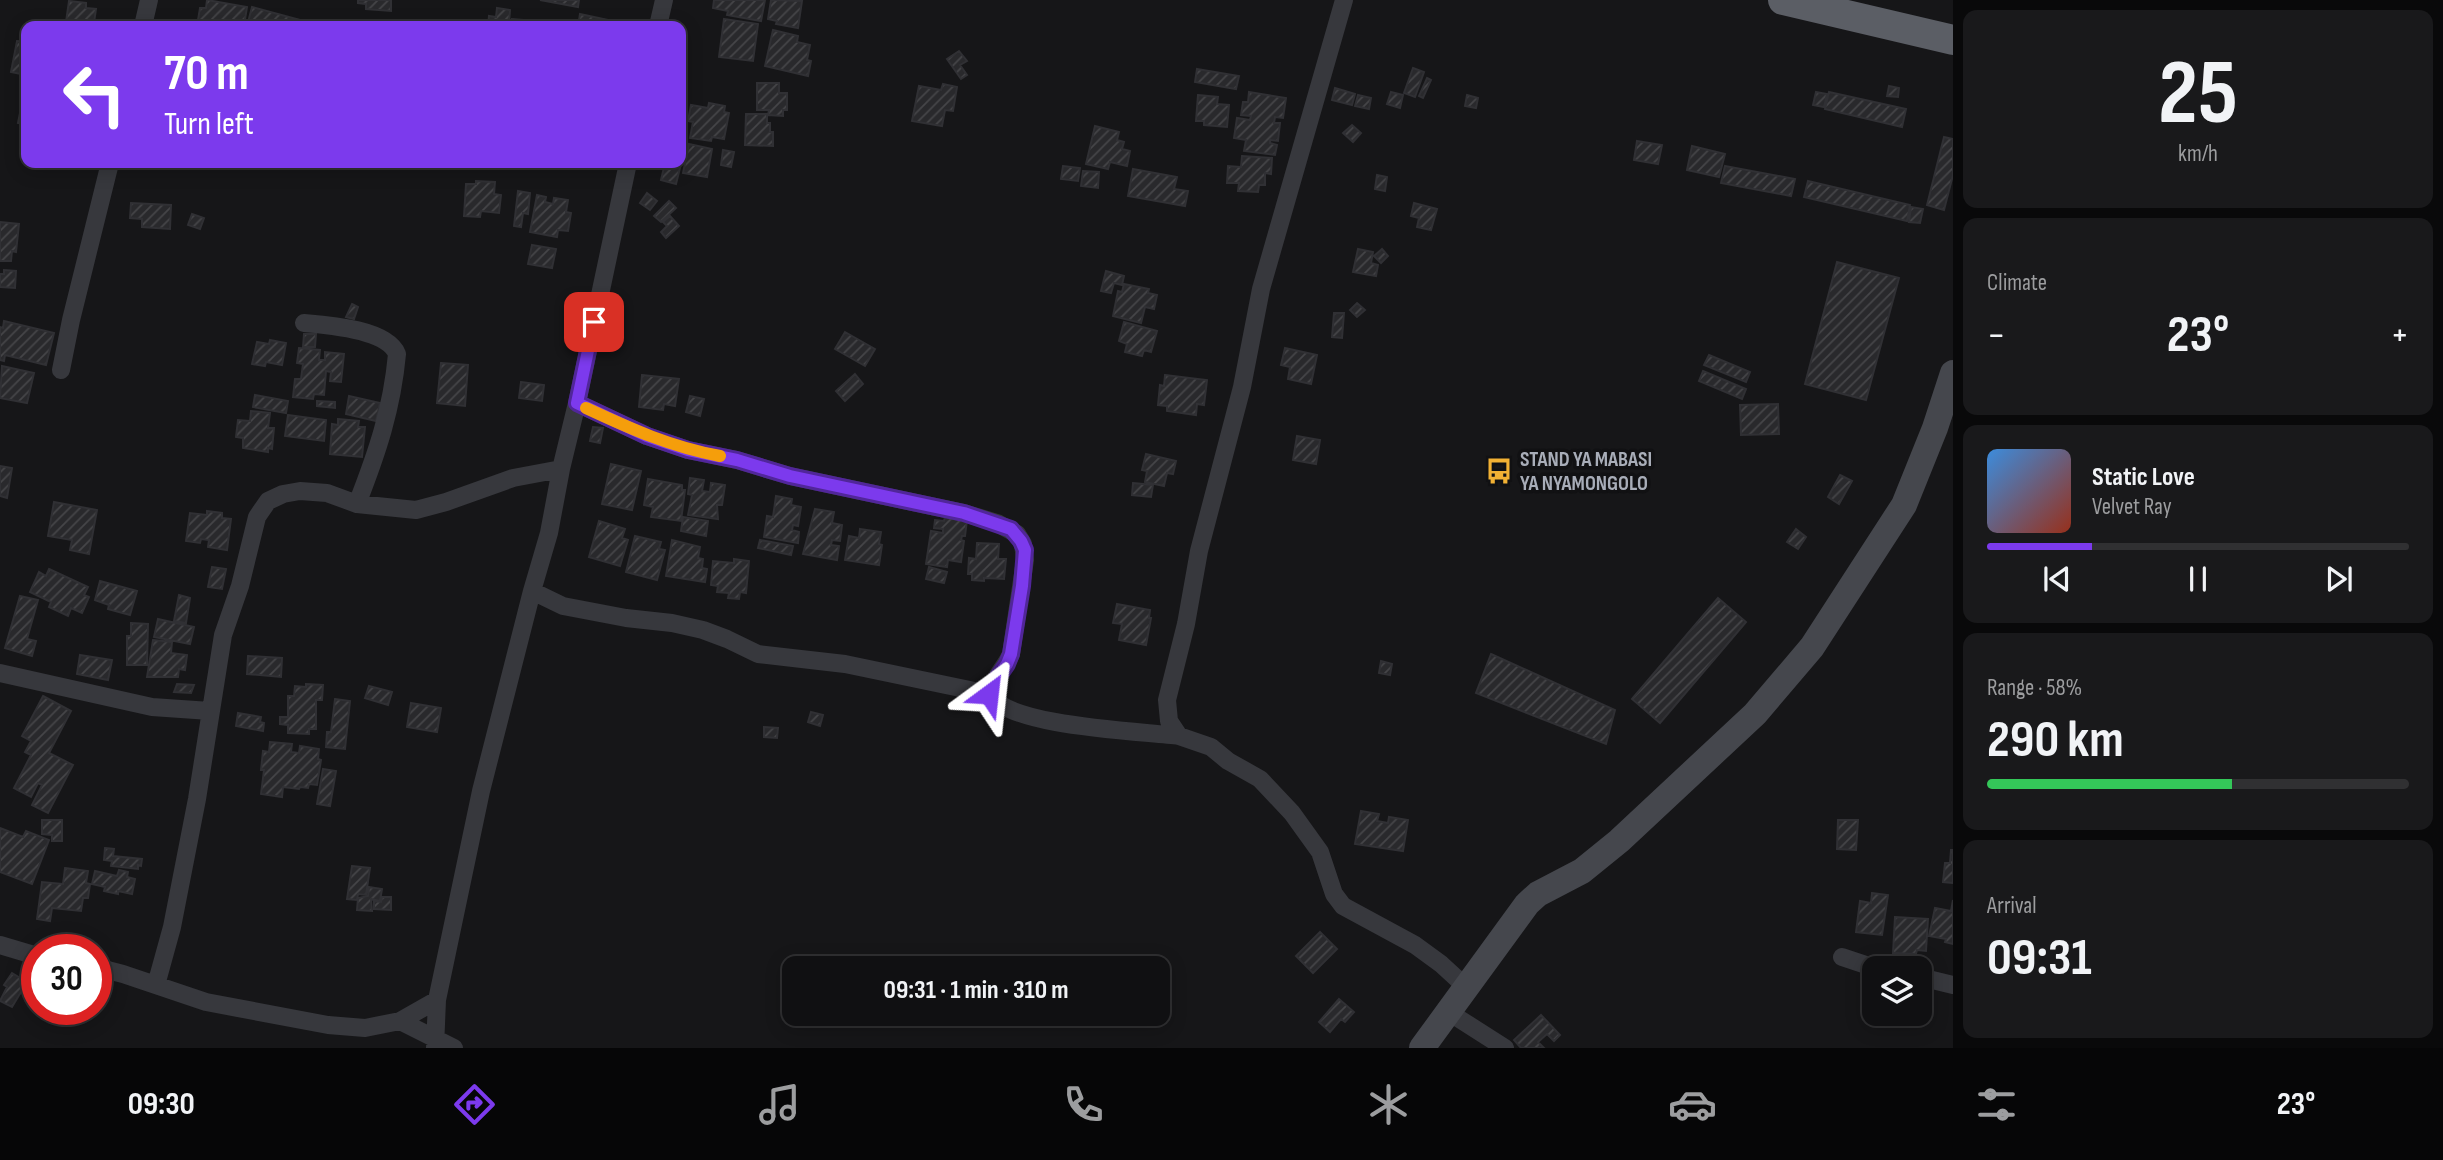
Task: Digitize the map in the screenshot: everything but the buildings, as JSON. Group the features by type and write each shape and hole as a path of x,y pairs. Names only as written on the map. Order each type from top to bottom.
{"highway":[{"path":"1783,0 1953,40"}],"main road":[{"path":"1422,1048 1527,904 1538,894 1582,872 1619,841 1755,714 1812,646 1904,505 1935,428 1953,373"}],"street":[{"path":"144,21 149,0"},
{"path":"659,21 664,0"},
{"path":"1179,736 1169,721 1167,700 1186,624 1199,551 1242,387 1261,289 1344,0"},
{"path":"61,370 109,168"},
{"path":"435,1043 438,1000 481,791 549,533 627,168"},
{"path":"304,323 383,338 394,347 397,354 382,435 357,504"},
{"path":"577,403 647,436 688,450 737,460 790,476 964,513 1011,529 1025,550 1022,586 1011,654 989,694"},
{"path":"156,985 172,927 192,825 223,635 240,586 257,517 268,501 283,494 300,491 327,493 357,504 416,510 513,478 561,469"},
{"path":"532,591 564,606 626,618 672,622 727,639 758,654 845,664 989,694 1000,706 1025,716 1074,725 1179,736 1211,747 1228,761 1260,779 1292,813 1320,852 1334,894 1343,906 1415,945 1466,987"},
{"path":"0,673 152,707 210,711"},
{"path":"1140,731 1155,717 1167,700"},
{"path":"0,945 21,951"},
{"path":"1842,957 1862,964"},
{"path":"112,972 206,1002 328,1025 365,1028 400,1021 438,1000"},
{"path":"1932,980 1953,985"},
{"path":"1450,1013 1505,1048"},
{"path":"400,1021 435,1043 454,1048"}],"slow traffic":[{"path":"586,408 647,436 688,450 720,456"}],"place":[{"name":"STAND YA MABASI YA NYAMONGOLO","path":"1499,471"}],"route":[{"path":"594,322 577,403 647,436 688,450 737,460 790,476 964,513 997,523 1017,534 1025,550 1025,559 1014,640 1007,664 989,694"}]}
